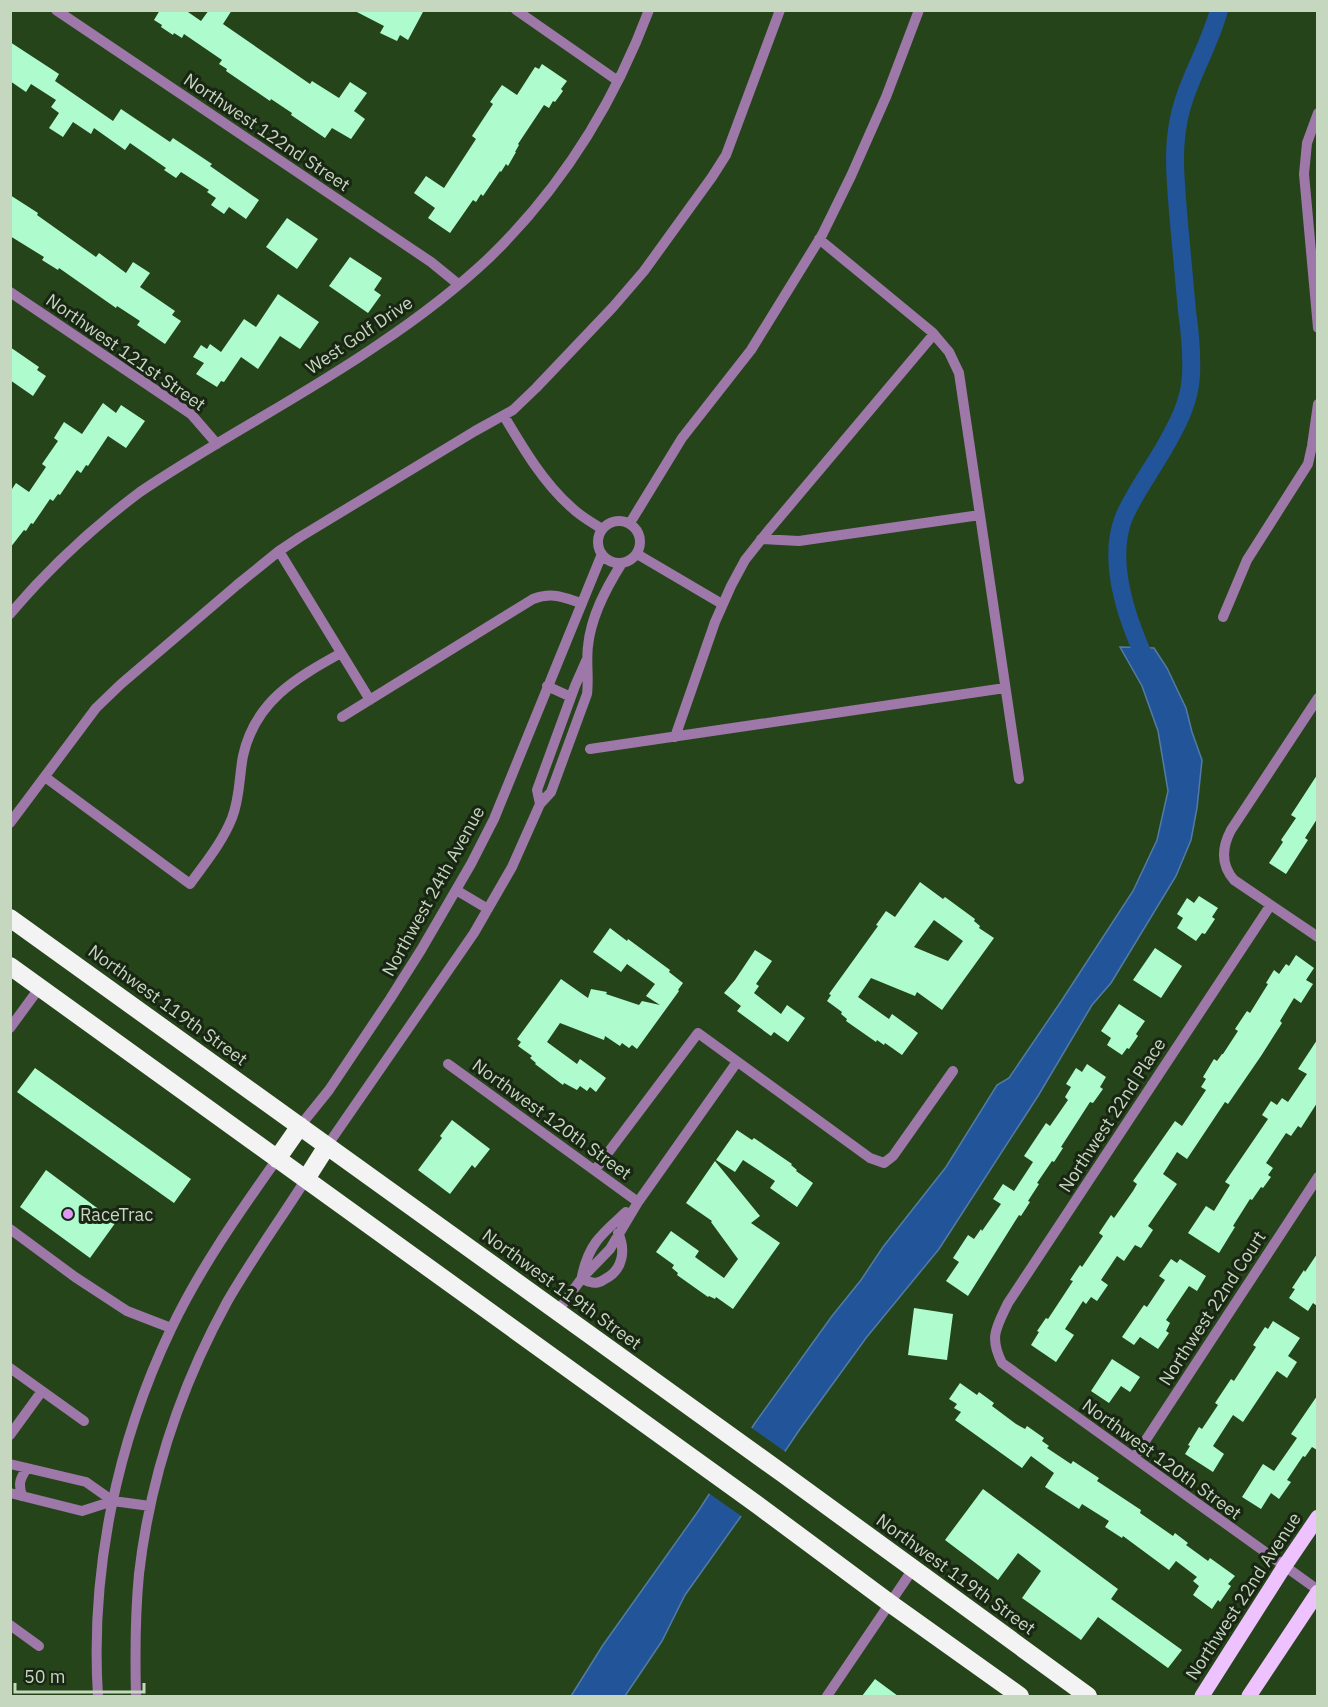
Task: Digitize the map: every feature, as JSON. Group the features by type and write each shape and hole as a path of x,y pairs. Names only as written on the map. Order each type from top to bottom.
{"highway":[{"name":"Northwest 119th Street","path":"10,918 1088,1696"},
{"path":"10,966 1020,1696"},
{"path":"278,1159 300,1126"},
{"path":"306,1179 327,1146"}],"main road":[{"name":"Northwest 22nd Avenue","path":"1202,1696 1317,1517"},
{"path":"1248,1696 1317,1591"}],"street":[{"name":"Northwest 122nd Street","path":"56,10 431,262 458,284"},
{"path":"516,10 618,81"},
{"name":"West Golf Drive","path":"10,614 65,556 112,514 153,483 378,345 458,284 505,242 557,182 587,137 634,50 650,10"},
{"path":"10,823 80,728 103,702 237,585 279,551 475,430 504,416 536,388 629,289 719,166 731,144 780,10"},
{"path":"630,523 682,438 751,350 819,239 852,176 873,128 919,10"},
{"path":"1317,113 1307,143 1304,174 1317,328"},
{"path":"819,239 934,334 949,352 959,373 1019,779"},
{"name":"Northwest 121st Street","path":"10,291 191,414 218,444"},
{"path":"675,737 723,604 739,570 761,539 934,334"},
{"path":"1223,616 1247,560 1308,464 1317,404"},
{"path":"504,416 536,467 560,497 602,529"},
{"path":"761,539 799,541 980,514"},
{"path":"612,522 630,523 639,534 641,541 637,554 622,563 611,561 602,554 598,541 602,529 612,522"},
{"path":"279,551 370,700"},
{"name":"Northwest 24th Avenue","path":"300,1126 329,1090 406,975 494,819 602,554"},
{"path":"637,554 723,604"},
{"path":"327,1146 463,951 512,867 540,804 550,792 584,704 588,683 587,659 590,634 596,612 622,563"},
{"path":"342,717 533,599 554,595 581,603"},
{"path":"45,777 190,884 221,840 231,819 239,794 247,742 263,711 295,680 341,653"},
{"path":"540,804 537,790 587,659"},
{"path":"547,686 571,697"},
{"path":"590,749 1005,688"},
{"path":"1317,698 1231,830 1224,848 1224,861 1228,873 1234,880 1317,937"},
{"path":"456,890 488,909"},
{"name":"Northwest 22nd Place","path":"995,1348 996,1327 1008,1304 1270,906"},
{"path":"10,1028 40,987"},
{"path":"595,1170 698,1033 870,1158 884,1163 893,1156 953,1071"},
{"path":"557,1312 582,1278 610,1249 638,1202 737,1062"},
{"name":"Northwest 120th Street","path":"448,1064 638,1202"},
{"path":"98,1696 99,1598 112,1501 137,1414 171,1328 209,1259 278,1159"},
{"name":"Northwest 22nd Court","path":"1134,1458 1317,1177"},
{"path":"136,1696 135,1635 139,1573 150,1506 175,1419 207,1342 233,1293 306,1179"},
{"path":"582,1278 586,1258 592,1247 638,1202"},
{"path":"10,1228 75,1277 127,1311 171,1328"},
{"path":"582,1278 593,1283 602,1281 617,1269 623,1251 618,1233"},
{"name":"Northwest 120th Street","path":"995,1348 1002,1363 1317,1591"},
{"path":"10,1368 84,1421"},
{"path":"10,1435 42,1391"},
{"path":"10,1464 86,1482 112,1501"},
{"path":"22,1496 19,1483 27,1468"},
{"path":"10,1493 82,1511 112,1501 150,1506"},
{"path":"827,1696 913,1569"},
{"path":"10,1625 39,1646"}],"water":[{"path":"1120,647 1154,648 1167,668 1186,708 1202,760 1191,840 1176,876 1111,983 1092,1005 1038,1096 939,1249 866,1338 800,1429 685,1595 662,1641 625,1696 571,1696 603,1645 699,1510 755,1423 883,1247 946,1167 997,1085 1009,1078 1133,891 1157,840 1168,791 1158,731 1142,686"}],"pier":[{"path":"749,1426 787,1453 744,1518 707,1492"}],"building":[{"path":"160,10 185,10 201,21 209,10 232,10 223,24 310,84 312,81 339,98 350,82 367,93 354,111 365,119 351,139 332,128 325,138 291,115 292,113 226,71 227,69 219,64 222,60 184,34 182,38 161,27 162,25 154,20"},
{"path":"353,10 424,10 408,40 400,35 397,41 380,33 384,26"},
{"path":"10,42 59,74 55,81 113,121 121,109 170,142 173,138 212,164 210,166 259,200 246,219 229,207 224,214 211,205 216,198 207,192 209,190 181,172 176,178 164,170 166,168 130,143 125,150 94,128 91,134 73,122 63,137 49,128 59,113 51,107 56,100 31,84 26,92 10,81"},
{"path":"542,64 567,81 561,89 563,91 549,108 544,105 518,144 508,166 506,164 500,171 483,196 481,194 476,202 473,200 450,233 428,218 435,208 414,193 426,176 444,188 476,139 472,136 493,104 490,102 502,85 517,95 535,67 539,69"},
{"path":"10,195 96,257 99,253 126,273 133,262 150,273 140,287 175,311 172,315 181,321 165,344 137,325 140,321 117,306 116,308 59,268 58,270 42,260 44,257 10,236"},
{"path":"287,218 318,239 297,269 266,247"},
{"path":"350,257 382,278 374,290 381,295 368,313 329,286"},
{"path":"278,294 319,322 300,349 280,336 258,369 241,357 224,382 221,381 217,387 196,374 204,363 193,357 201,345 207,349 210,344 221,352 244,319 256,327"},
{"path":"10,347 39,367 37,370 46,376 33,396 10,380"},
{"path":"103,403 116,413 121,405 145,421 126,448 108,436 88,466 86,465 81,473 77,470 60,495 58,494 53,501 50,499 33,524 31,523 26,531 24,530 10,548 10,492 16,483 29,492 46,467 42,464 58,441 54,438 64,422 82,434"},
{"path":"1317,775 1317,819 1305,838 1308,840 1286,874 1269,863 1296,818 1291,815"},
{"path":"920,882 975,919 979,928 994,938 942,1010 917,992 915,996 871,978 858,997 889,1019 892,1014 918,1033 902,1055 885,1043 884,1045 877,1040 876,1042 846,1021 842,1012 827,1001 831,995 829,994 878,926 876,925 886,911 895,917","holes":["934,920 963,941 948,961 914,947"]},
{"path":"1199,896 1218,908 1212,917 1215,919 1205,934 1202,933 1196,941 1177,928 1183,918 1177,914 1187,898 1194,903"},
{"path":"610,928 670,970 669,972 683,983 637,1049 632,1045 629,1048 622,1043 620,1046 605,1036 604,1040 560,1023 547,1042 577,1064 580,1059 606,1078 596,1092 590,1087 587,1091 580,1086 577,1090 564,1083 563,1085 535,1064 530,1058 532,1056 518,1046 521,1042 517,1039 561,979 588,998 591,989 607,992 606,994 639,1005 642,1001 660,1005 646,996 655,984 627,964 621,972 593,952"},
{"path":"1155,948 1182,966 1161,998 1133,980"},
{"path":"755,950 772,961 756,984 759,986 754,993 781,1014 787,1005 805,1018 788,1042 774,1032 771,1036 737,1011 741,1006 724,993"},
{"path":"1296,955 1314,968 1306,980 1313,984 1301,1003 1294,998 1280,1021 1282,1023 1261,1056 1228,1104 1225,1102 1187,1159 1177,1152 1163,1174 1177,1184 1148,1226 1153,1230 1141,1248 1135,1245 1124,1261 1117,1256 1101,1280 1108,1285 1097,1301 1091,1297 1086,1304 1083,1301 1065,1329 1074,1335 1056,1362 1031,1345 1039,1332 1037,1331 1046,1318 1048,1319 1073,1281 1070,1280 1080,1265 1082,1267 1103,1236 1099,1233 1111,1215 1114,1218 1133,1191 1137,1184 1133,1181 1175,1121 1182,1126 1206,1090 1201,1087 1206,1079 1203,1077 1214,1059 1217,1061 1223,1054 1238,1031 1235,1029 1247,1011 1250,1013 1274,970 1279,974 1286,964 1289,966"},
{"path":"1119,1004 1145,1021 1136,1034 1138,1036 1122,1055 1107,1045 1111,1038 1101,1031"},
{"path":"1317,1040 1317,1103 1301,1128 1298,1126 1291,1136 1286,1133 1266,1163 1273,1168 1268,1175 1271,1177 1252,1200 1250,1199 1219,1253 1188,1233 1206,1206 1214,1211 1230,1185 1225,1182 1268,1119 1262,1115 1271,1101 1277,1105 1282,1098 1288,1102 1307,1074 1298,1069"},
{"path":"1087,1064 1106,1077 1100,1087 1103,1089 1093,1103 1090,1102 1054,1162 1052,1161 1037,1183 1039,1184 1028,1201 1030,1202 1021,1216 1019,1215 968,1296 946,1281 959,1262 953,1258 968,1235 974,1239 1001,1204 993,1199 1003,1184 1014,1191 1033,1162 1024,1156 1046,1123 1050,1126 1068,1100 1065,1097 1071,1087 1066,1084 1076,1068 1082,1072"},
{"name":"RaceTrac","path":"35,1068 191,1179 174,1203 17,1092"},
{"path":"452,1120 490,1149 475,1168 472,1165 450,1194 418,1170 442,1138 440,1136"},
{"path":"737,1130 752,1140 754,1138 792,1164 796,1171 813,1183 797,1207 770,1188 775,1181 743,1160 735,1172 716,1160"},
{"path":"715,1161 760,1216 751,1223 780,1243 733,1309 716,1297 715,1299 708,1297 677,1275 678,1273 672,1268 674,1265 656,1252 671,1231 699,1251 695,1257 724,1278 738,1259 712,1221 686,1203"},
{"name":"RaceTrac","path":"46,1170 116,1222 90,1258 20,1207"},
{"path":"1317,1254 1317,1306 1313,1303 1308,1311 1289,1298 1295,1289 1292,1288"},
{"path":"1171,1259 1177,1263 1180,1259 1206,1276 1197,1291 1189,1286 1166,1320 1170,1323 1166,1331 1169,1333 1158,1349 1140,1337 1134,1345 1122,1337 1144,1305 1147,1307 1165,1280 1159,1276"},
{"path":"914,1308 953,1314 947,1360 908,1355"},
{"path":"1273,1321 1300,1338 1288,1356 1297,1362 1287,1378 1277,1371 1243,1422 1233,1415 1213,1446 1224,1454 1213,1472 1185,1454 1190,1446 1188,1445 1199,1427 1202,1429 1218,1405 1215,1403 1231,1379 1234,1381 1256,1347 1253,1345 1265,1327 1268,1329"},
{"path":"1112,1359 1140,1377 1130,1392 1121,1386 1109,1403 1091,1391"},
{"path":"960,1383 977,1395 979,1392 994,1403 992,1406 1016,1424 1025,1429 1027,1426 1044,1438 1042,1441 1049,1446 1047,1448 1071,1464 1073,1461 1099,1478 1097,1481 1141,1510 1140,1513 1173,1536 1175,1533 1188,1543 1186,1545 1208,1561 1210,1558 1235,1576 1228,1584 1231,1586 1220,1602 1218,1600 1212,1609 1193,1595 1199,1586 1193,1581 1197,1577 1176,1561 1169,1570 1123,1536 1122,1538 1105,1527 1109,1521 1082,1504 1079,1509 1045,1487 1054,1473 1031,1456 1022,1468 955,1420 961,1412 954,1408 957,1404 949,1399"},
{"path":"1317,1396 1317,1450 1312,1447 1305,1457 1303,1456 1287,1480 1291,1482 1279,1499 1271,1493 1261,1509 1242,1497 1263,1464 1274,1471 1297,1438 1291,1434"},
{"path":"983,1489 1118,1589 1111,1599 1182,1650 1168,1668 1098,1617 1081,1640 1022,1598 1041,1571 1018,1553 998,1580 945,1540"},
{"path":"875,1679 898,1696 862,1696"}],"waterway":[{"path":"1150,670 1135,635 1122,595 1117,555 1119,535 1128,508 1177,424 1190,385 1191,351 1176,191 1176,140 1184,99 1219,10"}],"place":[{"name":"RaceTrac","path":"68,1214"}]}
